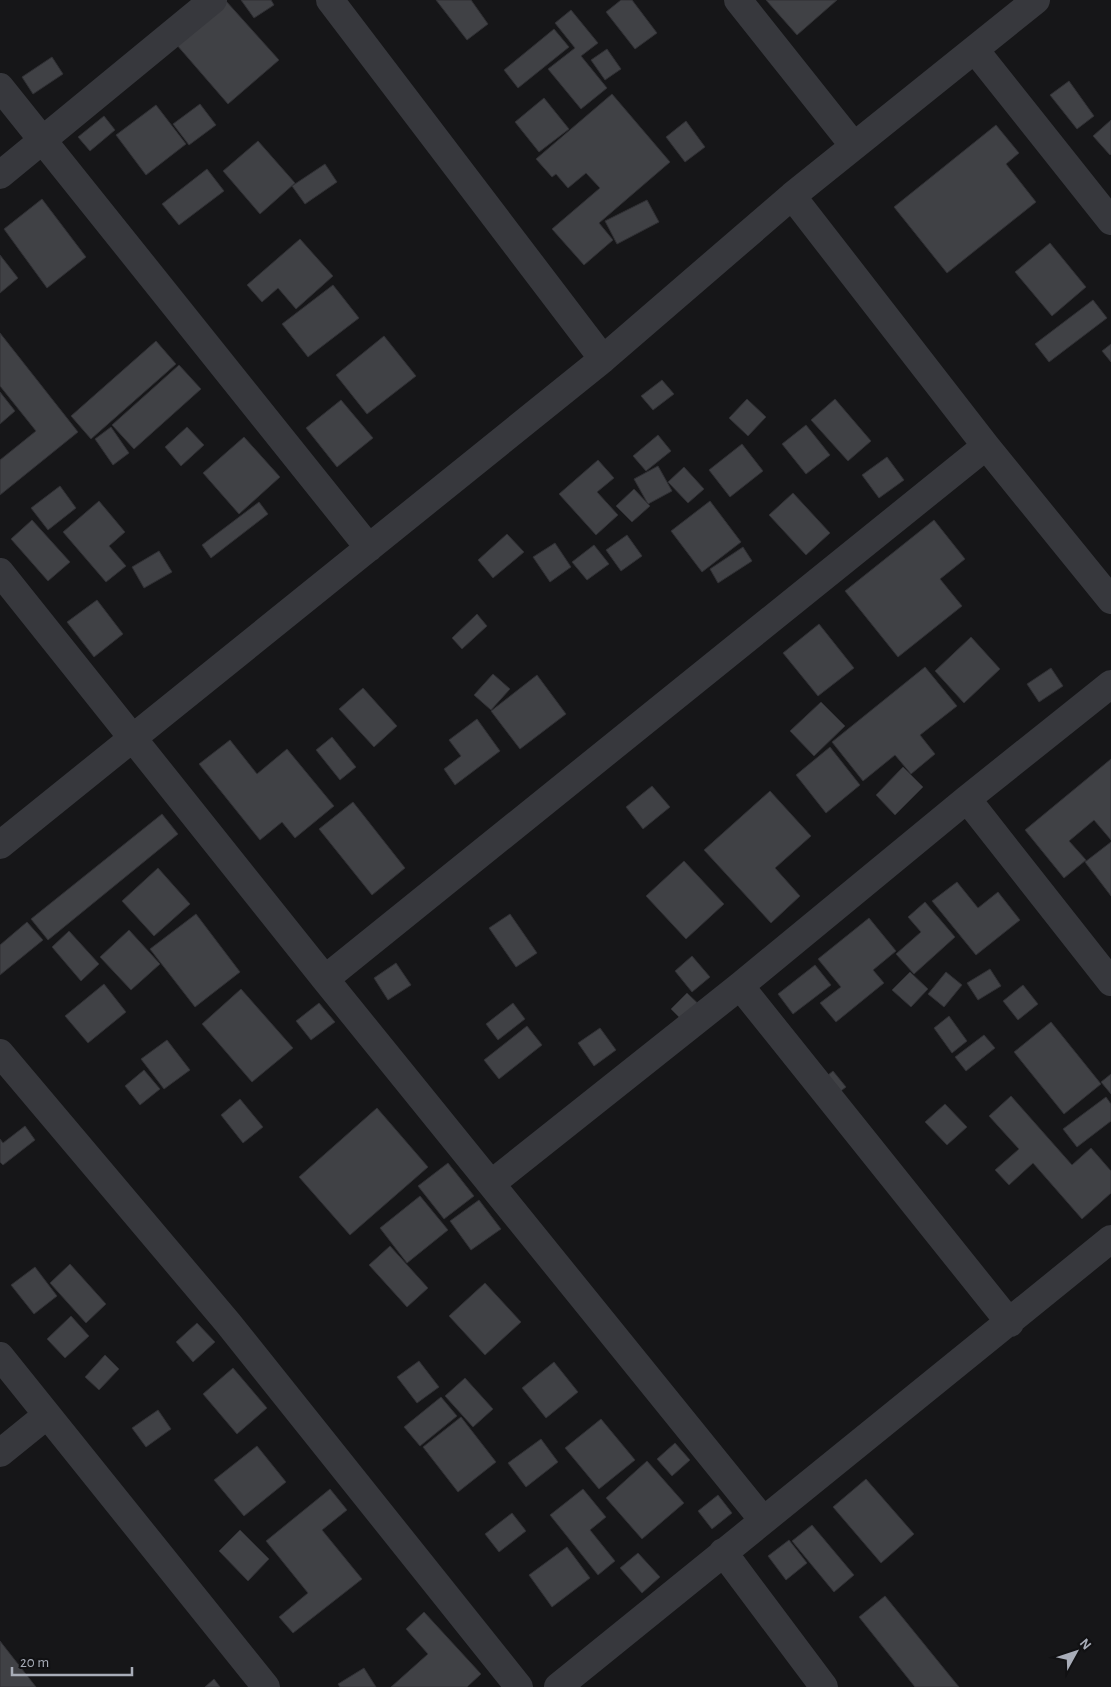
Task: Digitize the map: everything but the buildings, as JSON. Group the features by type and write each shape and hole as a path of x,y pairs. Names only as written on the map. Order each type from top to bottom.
{"street":[{"path":"0,175 213,0"},
{"path":"330,0 603,359"},
{"path":"738,0 854,146"},
{"path":"0,846 132,737 603,359 792,196 1036,0"},
{"path":"975,50 1111,220"},
{"path":"0,87 369,548"},
{"path":"792,196 986,446 1111,600"},
{"path":"325,979 986,446"},
{"path":"0,572 325,979 763,1520"},
{"path":"491,1184 740,986 967,799 1111,684"},
{"path":"967,799 1111,982"},
{"path":"740,986 1010,1323"},
{"path":"0,1052 228,1322 519,1687"},
{"path":"558,1687 723,1552 1010,1323 1111,1239"},
{"path":"0,1356 266,1687"},
{"path":"0,1452 47,1415"},
{"path":"723,1552 824,1687"}]}
